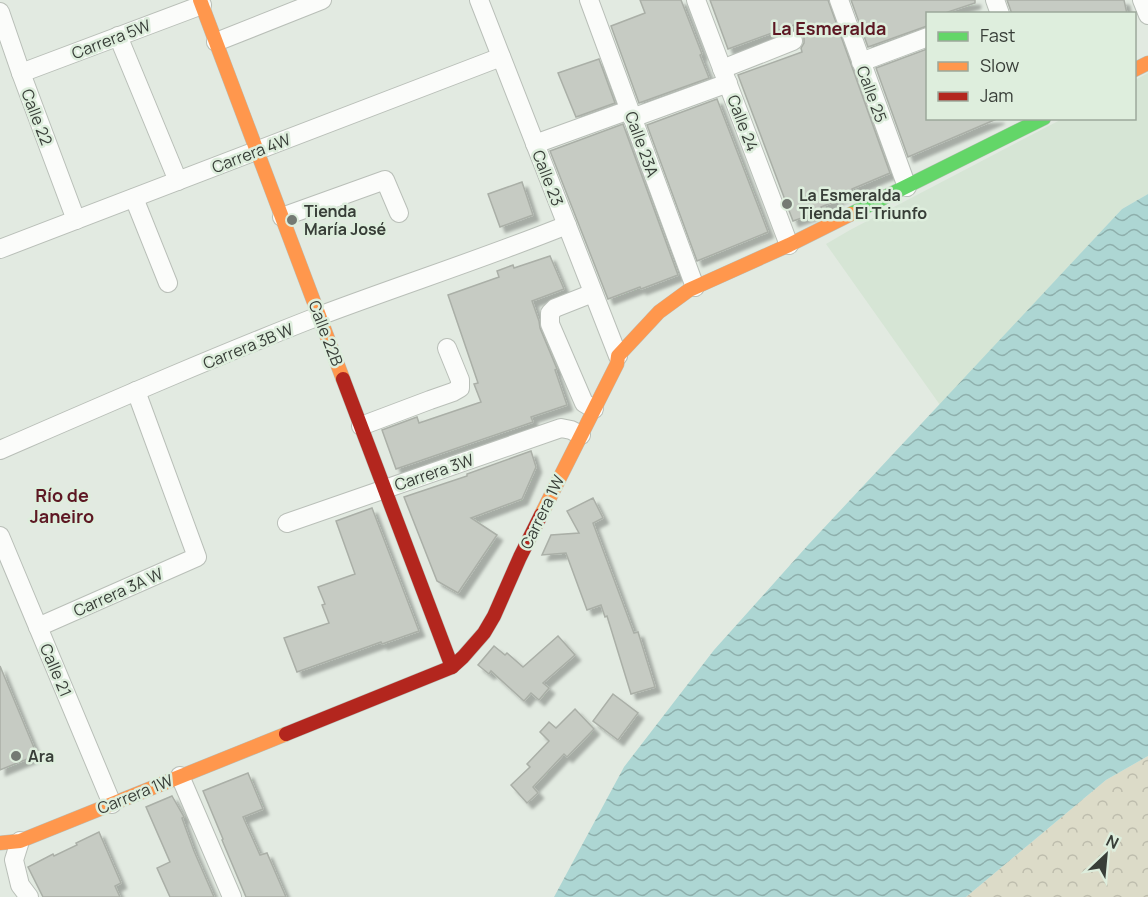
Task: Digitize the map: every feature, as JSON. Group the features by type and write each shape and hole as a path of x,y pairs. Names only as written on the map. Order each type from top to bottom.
{"street":[{"name":"Calle 23","path":"479,0 618,356"},
{"name":"Calle 23A","path":"588,0 695,287"},
{"name":"Calle 24","path":"696,0 789,245"},
{"name":"Calle 25","path":"839,0 907,187"},
{"path":"1142,0 1148,15"},
{"path":"216,42 318,1"},
{"name":"Calle 22B","path":"201,2 452,666"},
{"name":"Carrera 5W","path":"21,73 201,2"},
{"name":"Calle 22","path":"0,12 7,56 21,73 76,220"},
{"path":"118,36 178,181"},
{"path":"861,62 926,37"},
{"path":"535,144 631,114 725,76 793,41"},
{"name":"Carrera 4W","path":"0,249 501,57"},
{"name":"Carrera 1W","path":"0,843 20,841 452,666 484,633 494,616 520,557 617,364 618,356 656,313 695,287 789,245 1039,120"},
{"path":"282,217 385,180 399,213"},
{"path":"134,198 168,283"},
{"name":"Carrera 3B W","path":"0,450 319,316 502,251 567,225"},
{"path":"593,293 555,308 550,313 550,324 585,403 594,409"},
{"path":"361,426 460,388 460,380 447,348"},
{"name":"Carrera 3A W","path":"38,627 197,557 136,391"},
{"name":"Carrera 3W","path":"287,523 561,428 581,435"},
{"name":"Calle 21","path":"0,536 112,804"},
{"path":"180,776 232,897"},
{"path":"0,833 20,841"},
{"path":"0,855 20,841"},
{"path":"20,841 14,860 20,885 28,897"}],"shaded area":[{"path":"1148,73 1148,194 1122,209 940,405 826,244 1060,120 1136,120 1136,79"}],"green space":[{"path":"1148,756 1148,897 966,897 1106,780"}],"water":[{"path":"1148,194 1148,756 1106,780 966,897 554,897 624,767 714,650 808,545 1122,209"}],"building":[{"path":"640,0 681,0 709,78 639,103 611,26 645,13"},
{"path":"710,0 828,0 890,173 852,189 853,193 821,207 822,211 793,221 738,75 802,52 804,37 795,30 794,25 728,49"},
{"path":"851,0 975,0 975,3 948,12 926,12 926,26 868,47"},
{"path":"1007,0 1124,0 1127,12 1011,12"},
{"path":"926,49 926,120 994,120 908,157 876,68"},
{"path":"599,59 615,103 576,117 558,73"},
{"path":"717,99 768,232 697,261 647,125"},
{"path":"623,124 678,275 608,299 550,151"},
{"path":"522,182 533,215 500,227 488,194"},
{"path":"550,256 564,289 532,301 540,328 557,369 555,370 567,405 531,417 533,422 396,469 382,430 417,417 419,423 481,402 474,384 478,383 448,295 499,277 497,271"},
{"path":"531,451 536,467 522,499 471,518 497,535 458,593 437,581 404,497"},
{"path":"593,498 603,518 593,523 634,633 638,632 655,687 631,694 607,616 605,617 601,605 587,610 566,553 542,555 551,535 579,533 567,511"},
{"path":"372,508 419,631 297,672 284,638 329,623 318,587 355,574 336,521"},
{"path":"558,636 575,655 543,683 549,688 539,700 531,693 524,701 491,671 489,674 478,665 494,646 505,655 507,653 523,667"},
{"path":"0,666 37,755 0,770"},
{"path":"613,694 638,713 618,740 593,721"},
{"path":"575,709 594,729 567,757 564,754 533,787 538,793 527,803 511,785 530,767 527,764 549,741 540,732 549,722 556,728"},
{"path":"248,773 263,809 243,817 260,855 267,853 286,897 246,897 203,791"},
{"path":"172,796 184,817 182,818 194,851 214,897 170,897 157,868 170,862 146,807"},
{"path":"99,832 121,883 115,886 120,897 43,897 28,867 77,845 76,843"}],"traffic: fast":[{"path":"851,214 1040,120"}],"traffic: slow":[{"path":"200,0 343,379"},
{"path":"1136,69 1148,63"},
{"path":"541,515 617,364 618,356 659,312 689,290 851,214"},
{"path":"0,843 20,841 286,734"}],"traffic: jam":[{"path":"343,379 452,667"},
{"path":"286,734 452,667 484,633 494,616 541,515"}],"place":[{"name":"La Esmeralda Tienda El Triunfo","path":"787,204"},
{"name":"Tienda María José","path":"292,220"},
{"name":"Ara","path":"16,756"}],"district":[{"name":"La Esmeralda","path":"829,28"},
{"name":"Río de Janeiro","path":"62,505"}]}
